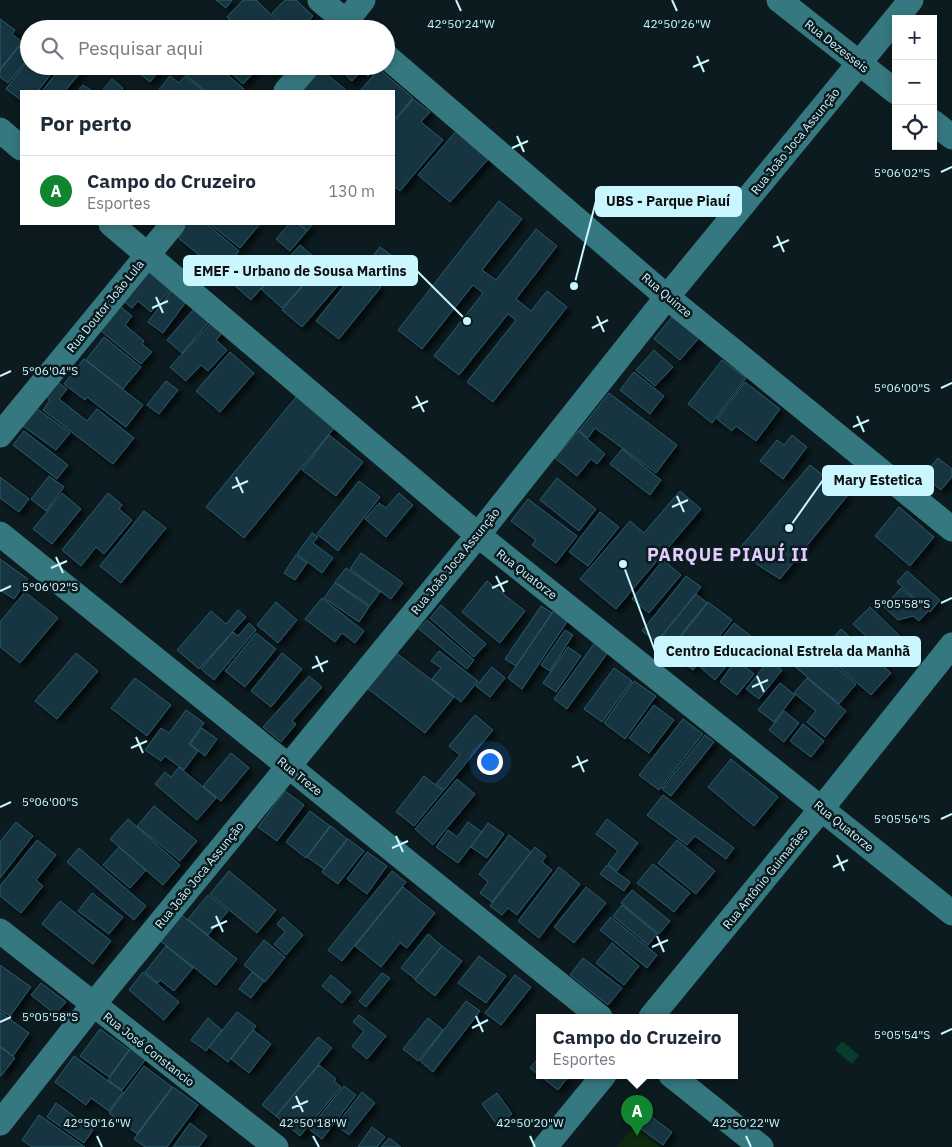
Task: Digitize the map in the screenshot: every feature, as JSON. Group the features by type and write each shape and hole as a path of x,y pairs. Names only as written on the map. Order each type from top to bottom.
{"street":[{"path":"320,0 341,20"},
{"path":"351,20 363,0"},
{"name":"Rua Dezesseis","path":"778,0 892,89"},
{"name":"Rua João Joca Assunção","path":"0,1123 92,1005 478,535 668,297 911,0"},
{"name":"Rua Quinze","path":"395,64 668,297 952,529"},
{"path":"287,90 300,75"},
{"path":"937,125 952,138"},
{"path":"0,130 20,147"},
{"name":"Rua Quatorze","path":"112,225 478,535 952,913"},
{"name":"Rua Doutor João Lula","path":"0,435 172,225"},
{"name":"Rua Treze","path":"0,534 596,1014"},
{"name":"Rua Antônio Guimarães","path":"653,1014 952,645"},
{"name":"Rua José Constancio","path":"0,931 92,1005 276,1147"},
{"path":"545,1147 601,1079"},
{"path":"676,1079 761,1147"}],"shaded area":[{"path":"842,1041 859,1055 852,1064 835,1050"},
{"path":"635,1125 662,1147 617,1147"}],"building":[{"path":"216,0 232,0 226,8"},
{"path":"243,0 256,0 277,20 230,20 227,17"},
{"path":"285,0 296,0 313,16 309,20 279,20 272,13"},
{"path":"0,19 15,30 12,34 20,40 20,44 0,69"},
{"path":"20,46 20,68 8,83 0,77 0,70"},
{"path":"20,71 20,75 50,75 39,90 20,90 20,99 6,89"},
{"path":"55,75 78,75 66,90 43,90"},
{"path":"141,75 156,75 150,82"},
{"path":"186,75 228,75 244,89 243,90 204,90"},
{"path":"233,75 251,75 243,84"},
{"path":"312,75 328,75 346,90 302,90"},
{"path":"346,75 357,75 352,81"},
{"path":"374,75 386,75 413,98 395,119 395,90 361,90"},
{"path":"170,76 179,83 185,76 202,90 159,90"},
{"path":"112,79 123,88 122,90 103,90"},
{"path":"83,85 90,90 79,90"},
{"path":"413,99 430,112 421,122 443,140 400,191 395,187 395,121"},
{"path":"458,129 490,157 450,202 418,175"},
{"path":"499,201 522,219 482,270 496,280 536,229 557,246 516,299 531,311 547,291 567,307 493,402 467,382 516,320 508,314 459,375 434,356 483,293 473,285 422,349 398,330"},
{"path":"185,225 208,225 239,251 221,273 176,236"},
{"path":"211,225 259,225 240,248"},
{"path":"288,225 299,225 307,231 290,251 276,239"},
{"path":"300,225 312,225 307,231"},
{"path":"300,245 322,264 282,308 261,289"},
{"path":"380,247 398,260 391,269 373,256"},
{"path":"255,259 273,275 251,300 233,284"},
{"path":"326,259 346,276 302,327 282,310"},
{"path":"149,265 174,285 151,312 138,301 132,308 121,299"},
{"path":"358,268 381,287 339,339 316,321"},
{"path":"171,291 186,302 163,333 148,322"},
{"path":"116,303 132,316 125,325 144,341 142,344 152,352 141,364 96,327"},
{"path":"194,309 209,322 182,353 167,340"},
{"path":"672,317 699,338 680,360 654,339"},
{"path":"212,322 223,332 216,340 227,350 208,371 201,365 186,381 170,367"},
{"path":"104,337 141,367 123,389 86,360"},
{"path":"654,350 673,367 655,386 636,370"},
{"path":"230,352 254,373 220,412 196,391"},
{"path":"84,359 143,405 126,427 87,397 85,400 64,384"},
{"path":"722,360 746,378 712,423 688,404"},
{"path":"634,372 664,396 650,414 620,390"},
{"path":"53,379 67,389 59,399 87,421 97,409 134,438 113,464 43,410 50,400 42,393"},
{"path":"166,381 178,390 159,414 147,405"},
{"path":"745,382 780,409 756,441 736,426 732,431 717,419"},
{"path":"301,391 339,422 244,538 206,507"},
{"path":"609,393 677,445 656,473 595,428 588,438 579,431"},
{"path":"36,408 70,433 56,450 23,426"},
{"path":"24,431 68,465 57,479 13,445"},
{"path":"578,431 605,454 597,464 591,459 577,476 555,458"},
{"path":"329,435 363,462 336,496 302,470"},
{"path":"792,435 807,447 783,479 760,461 777,440 784,445"},
{"path":"622,449 661,480 650,495 610,464"},
{"path":"938,458 952,469 952,477 941,490 923,476"},
{"path":"810,465 848,495 780,579 758,565 739,549"},
{"path":"49,476 64,487 46,511 31,499"},
{"path":"0,477 29,499 19,512 0,498"},
{"path":"557,478 596,509 579,531 540,500"},
{"path":"359,481 380,497 338,551 317,534"},
{"path":"680,491 701,509 616,609 580,579 630,521 644,533"},
{"path":"62,493 81,509 52,544 33,529"},
{"path":"108,493 122,505 119,509 132,520 104,554 96,547 81,566 62,550"},
{"path":"399,493 413,505 386,537 365,519 379,503 386,508"},
{"path":"528,499 577,536 556,563 532,545 536,540 511,521"},
{"path":"899,507 934,537 910,566 875,536"},
{"path":"144,511 166,528 121,583 100,566"},
{"path":"600,512 619,527 588,566 569,552"},
{"path":"312,533 318,537 313,543 333,558 322,573 297,554"},
{"path":"361,553 403,583 391,599 350,569"},
{"path":"296,555 307,563 295,580 284,573"},
{"path":"0,559 28,579 14,599 0,590"},
{"path":"663,560 681,575 649,613 632,599"},
{"path":"346,568 380,592 370,606 335,582"},
{"path":"907,571 940,600 930,612 897,582"},
{"path":"686,576 701,587 657,642 642,631"},
{"path":"487,581 525,611 500,643 462,612"},
{"path":"335,583 369,607 359,622 324,598"},
{"path":"901,588 928,611 919,621 913,616 898,620 884,607"},
{"path":"25,592 58,618 20,663 0,647 0,622"},
{"path":"696,594 707,603 670,648 659,639"},
{"path":"322,598 364,631 355,643 342,633 335,642 305,619"},
{"path":"276,602 297,620 278,643 257,625"},
{"path":"708,602 732,620 693,670 669,652"},
{"path":"441,605 486,644 474,657 430,618"},
{"path":"541,606 552,613 516,666 505,659"},
{"path":"557,606 571,616 522,689 508,678"},
{"path":"870,607 909,645 899,656 892,649 886,655 853,624"},
{"path":"238,610 246,617 199,669 177,650 211,611 226,624"},
{"path":"427,620 474,660 467,669 419,629"},
{"path":"249,623 256,630 214,680 201,669 233,632 238,636"},
{"path":"734,623 751,636 715,680 699,666"},
{"path":"841,629 891,673 871,695 830,659 833,655 824,648"},
{"path":"565,630 573,635 550,671 541,665"},
{"path":"256,633 276,649 245,687 225,671"},
{"path":"596,641 609,651 567,709 554,699"},
{"path":"568,647 581,656 556,692 543,683"},
{"path":"439,651 478,681 461,702 432,679 441,668 431,661"},
{"path":"395,652 454,697 425,733 367,688"},
{"path":"794,652 810,665 821,654 856,684 839,704 787,660"},
{"path":"76,653 98,671 57,719 35,701"},
{"path":"282,653 302,669 271,707 251,691"},
{"path":"736,660 754,674 737,695 720,682"},
{"path":"769,660 782,670 759,699 746,689"},
{"path":"492,667 505,678 490,697 476,686"},
{"path":"614,668 632,681 602,722 584,709"},
{"path":"309,676 322,687 292,721 296,724 281,742 263,727"},
{"path":"135,678 171,705 147,736 111,708"},
{"path":"807,678 846,711 825,737 807,722 816,711 794,693"},
{"path":"634,681 656,696 625,739 604,723"},
{"path":"780,683 795,695 774,722 758,710"},
{"path":"654,705 674,720 649,753 629,738"},
{"path":"186,710 204,723 189,744 198,751 184,770 165,756 161,761 145,750 161,728 169,733"},
{"path":"784,711 799,723 784,742 769,730"},
{"path":"475,715 493,730 444,790 436,784 460,755 449,746"},
{"path":"683,719 703,734 659,790 639,775"},
{"path":"803,724 824,741 811,757 790,741"},
{"path":"202,728 217,739 205,756 190,744"},
{"path":"705,735 714,742 671,796 662,789"},
{"path":"231,753 249,768 221,801 203,786"},
{"path":"731,759 778,797 754,826 708,787"},
{"path":"179,767 216,798 197,820 155,784 165,772 171,777"},
{"path":"424,776 443,791 414,826 396,812"},
{"path":"457,779 475,794 433,845 415,829"},
{"path":"285,791 304,805 277,841 258,827"},
{"path":"663,795 734,848 726,859 695,836 687,845 647,815"},
{"path":"154,806 197,841 180,861 137,826"},
{"path":"310,811 330,826 306,858 286,842"},
{"path":"128,819 180,865 163,885 110,839"},
{"path":"607,819 638,843 617,871 608,864 618,851 596,834"},
{"path":"16,822 33,836 0,878 0,842"},
{"path":"468,822 482,832 458,863 436,847 448,830 457,837"},
{"path":"488,823 504,834 487,858 471,847"},
{"path":"331,826 347,839 324,869 307,857"},
{"path":"509,835 531,852 492,902 480,893 488,882 479,874"},
{"path":"348,839 364,851 338,884 322,872"},
{"path":"37,840 56,855 36,880 43,886 21,913 0,896 0,886"},
{"path":"677,840 715,871 696,894 658,863"},
{"path":"119,847 146,870 130,888 103,865"},
{"path":"535,847 546,856 542,862 552,870 517,915 508,908 502,915 490,906"},
{"path":"79,848 146,906 134,920 67,862"},
{"path":"367,852 387,866 367,894 347,879"},
{"path":"653,864 690,893 674,912 637,883"},
{"path":"607,865 630,882 624,891 600,874"},
{"path":"559,867 580,884 539,938 518,921"},
{"path":"229,871 276,910 257,933 210,894"},
{"path":"392,871 406,882 342,961 328,950"},
{"path":"403,887 435,913 407,948 400,943 381,967 355,946"},
{"path":"586,887 606,903 574,943 554,927"},
{"path":"632,890 670,921 659,934 621,903"},
{"path":"92,893 123,917 109,934 78,911"},
{"path":"208,895 228,911 208,935 188,919"},
{"path":"60,901 111,941 93,964 42,924"},
{"path":"622,905 657,934 648,945 613,916"},
{"path":"179,913 237,959 216,985 158,939"},
{"path":"283,917 303,935 286,955 274,944 285,932 277,924"},
{"path":"611,917 657,955 647,968 600,930"},
{"path":"428,934 442,946 415,979 401,968"},
{"path":"264,940 285,957 265,982 244,965"},
{"path":"612,943 639,966 624,985 596,963"},
{"path":"166,946 193,968 174,991 160,980 158,983 145,972"},
{"path":"442,946 462,961 435,996 415,980"},
{"path":"479,956 506,976 486,1003 458,983"},
{"path":"583,958 622,988 608,1005 570,975"},
{"path":"0,965 31,987 10,1016 0,1010"},
{"path":"143,972 179,1002 164,1020 129,990"},
{"path":"252,972 264,981 251,998 239,989"},
{"path":"382,973 390,978 366,1007 359,1001"},
{"path":"331,975 351,992 342,1003 322,986"},
{"path":"515,975 531,987 501,1025 485,1013"},
{"path":"41,983 66,1002 55,1014 31,995"},
{"path":"466,1001 480,1011 433,1072 420,1061"},
{"path":"0,1012 29,1033 13,1056 0,1046"},
{"path":"237,1012 256,1026 228,1062 209,1047"},
{"path":"359,1015 386,1036 367,1059 352,1046 364,1031 353,1022"},
{"path":"208,1018 222,1030 206,1051 191,1040"},
{"path":"428,1018 443,1030 418,1061 403,1049"},
{"path":"100,1029 129,1050 109,1077 80,1056"},
{"path":"253,1030 271,1044 249,1073 231,1059"},
{"path":"318,1037 332,1048 276,1116 262,1105"},
{"path":"0,1047 15,1058 1,1076 0,1075"},
{"path":"131,1048 146,1059 122,1090 108,1080"},
{"path":"74,1056 123,1092 109,1111 91,1098 86,1105 55,1082"},
{"path":"536,1061 536,1073 530,1068"},
{"path":"319,1065 336,1079 334,1081 341,1087 300,1136 276,1116"},
{"path":"144,1066 172,1087 137,1134 109,1113"},
{"path":"544,1079 566,1079 558,1090"},
{"path":"344,1086 356,1095 322,1139 309,1129"},
{"path":"173,1087 198,1105 167,1147 145,1147 134,1139"},
{"path":"362,1092 375,1103 349,1135 336,1125"},
{"path":"497,1093 512,1114 497,1125 482,1104"},
{"path":"56,1103 93,1130 84,1143 47,1117"},
{"path":"639,1108 672,1132 663,1145 630,1121"},
{"path":"39,1115 85,1147 32,1147 22,1140"},
{"path":"190,1123 207,1136 199,1147 173,1147"},
{"path":"372,1127 385,1137 377,1147 358,1147"},
{"path":"389,1138 401,1147 381,1147"}],"place":[{"name":"UBS - Parque Piauí","path":"574,286"},
{"name":"EMEF - Urbano de Sousa Martins","path":"467,321"},
{"name":"Mary Estetica","path":"789,528"},
{"name":"Centro Educacional Estrela da Manhã","path":"623,564"},
{"name":"Campo do Cruzeiro","path":"637,1136"}],"district":[{"name":"PARQUE PIAUÍ II","path":"728,554"}]}
